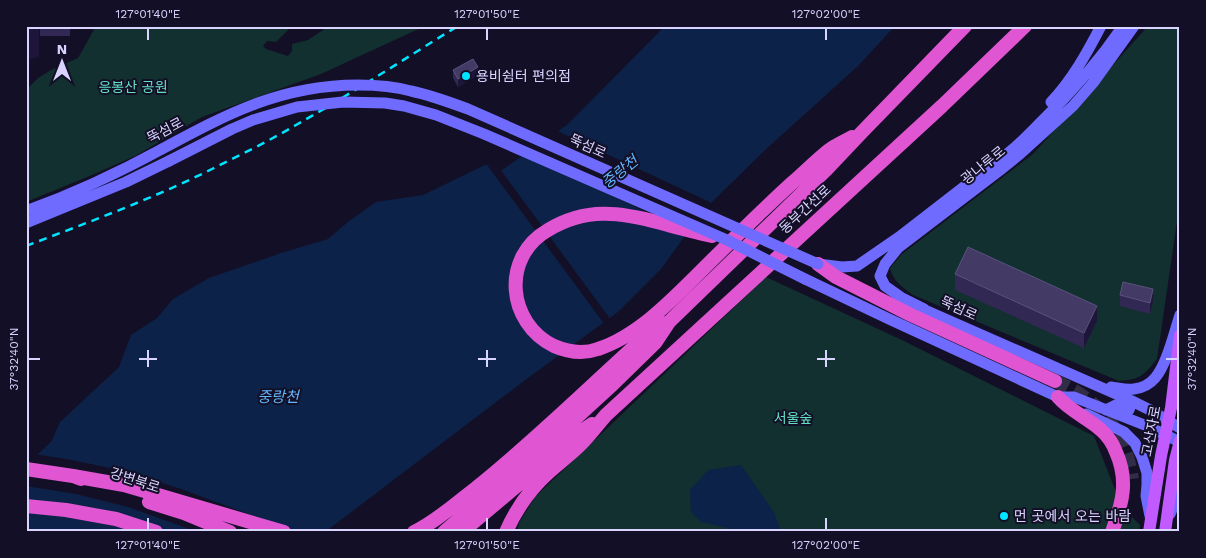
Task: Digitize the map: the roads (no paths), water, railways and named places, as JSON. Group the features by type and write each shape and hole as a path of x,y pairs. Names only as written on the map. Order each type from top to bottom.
{"highway":[{"name":"동부간선로","path":"669,322 827,170 965,26"},
{"name":"동부간선로","path":"606,414 942,106 1025,26"},
{"path":"727,240 634,216 592,214 566,221 535,238 520,260 516,276 519,308 532,330 560,348 578,352 588,351 599,349 614,342 664,308 765,207 831,149 862,132"},
{"path":"818,264 836,277 911,315 1056,381"},
{"path":"414,532 436,520 495,472 647,335 669,322"},
{"path":"444,532 599,396 655,342 669,322"},
{"path":"1061,401 1104,432 1119,460 1123,476 1123,490 1112,532"},
{"path":"462,532 572,437 606,414"},
{"path":"506,532 512,517 532,488 581,444 606,414"},
{"name":"강변북로","path":"26,469 73,476 167,507 230,532"},
{"path":"73,476 124,486 284,532"},
{"path":"1120,532 1130,502 1132,479"},
{"path":"26,506 66,510 116,519 156,532"},
{"path":"116,519 137,532"}],"main road":[{"path":"992,165 1056,97 1088,51 1100,26"},
{"name":"광나루로","path":"818,264 842,267 857,266 899,237 1006,156 1057,106 1097,60 1123,26"},
{"name":"광나루로","path":"924,309 902,298 885,286 880,276 884,264 898,248 1020,154 1073,106 1093,83 1134,26"},
{"name":"뚝섬로","path":"26,211 126,169 197,130 251,105 291,92 319,87 349,85 410,90 468,109 900,302 924,309 1132,401 1150,410 1171,428 1180,442"},
{"name":"뚝섬로","path":"26,223 126,182 246,123 297,107 343,102 385,103 421,111 477,131 727,240 1061,401 1074,397 1106,410 1171,428"},
{"path":"1103,388 1134,389 1146,385 1154,379 1160,371 1180,315"},
{"name":"고산자로","path":"1150,526 1171,428 1180,335"},
{"path":"1061,401 1115,426 1135,443 1147,473 1146,496 1150,526"},
{"path":"1106,410 1116,405 1129,410 1132,401"},
{"path":"1166,527 1175,460 1180,442"},
{"path":"1166,527 1180,491"}],"water":[{"name":"중랑천","path":"665,26 895,26 858,66 763,152 704,210 661,269 618,312 325,532 26,532 26,465 51,442 60,422 119,367 131,335 157,318 173,299 209,278 328,239 376,202 423,195 489,163 499,172 567,125"},
{"path":"741,465 774,512 781,532 729,532 728,528 701,522 691,512 690,490 708,470"}],"tunnel":[{"path":"1055,381 1085,398 1108,419 1123,446 1132,479"}],"railway":[{"path":"26,246 120,210 254,148 337,101 458,26"}],"place":[{"name":"용비쉼터 편의점","path":"466,76"},
{"name":"먼 곳에서 오는 바람","path":"1004,516"}],"park label":[{"name":"응봉산 공원","path":"133,87"},
{"name":"서울숲","path":"793,418"}]}
